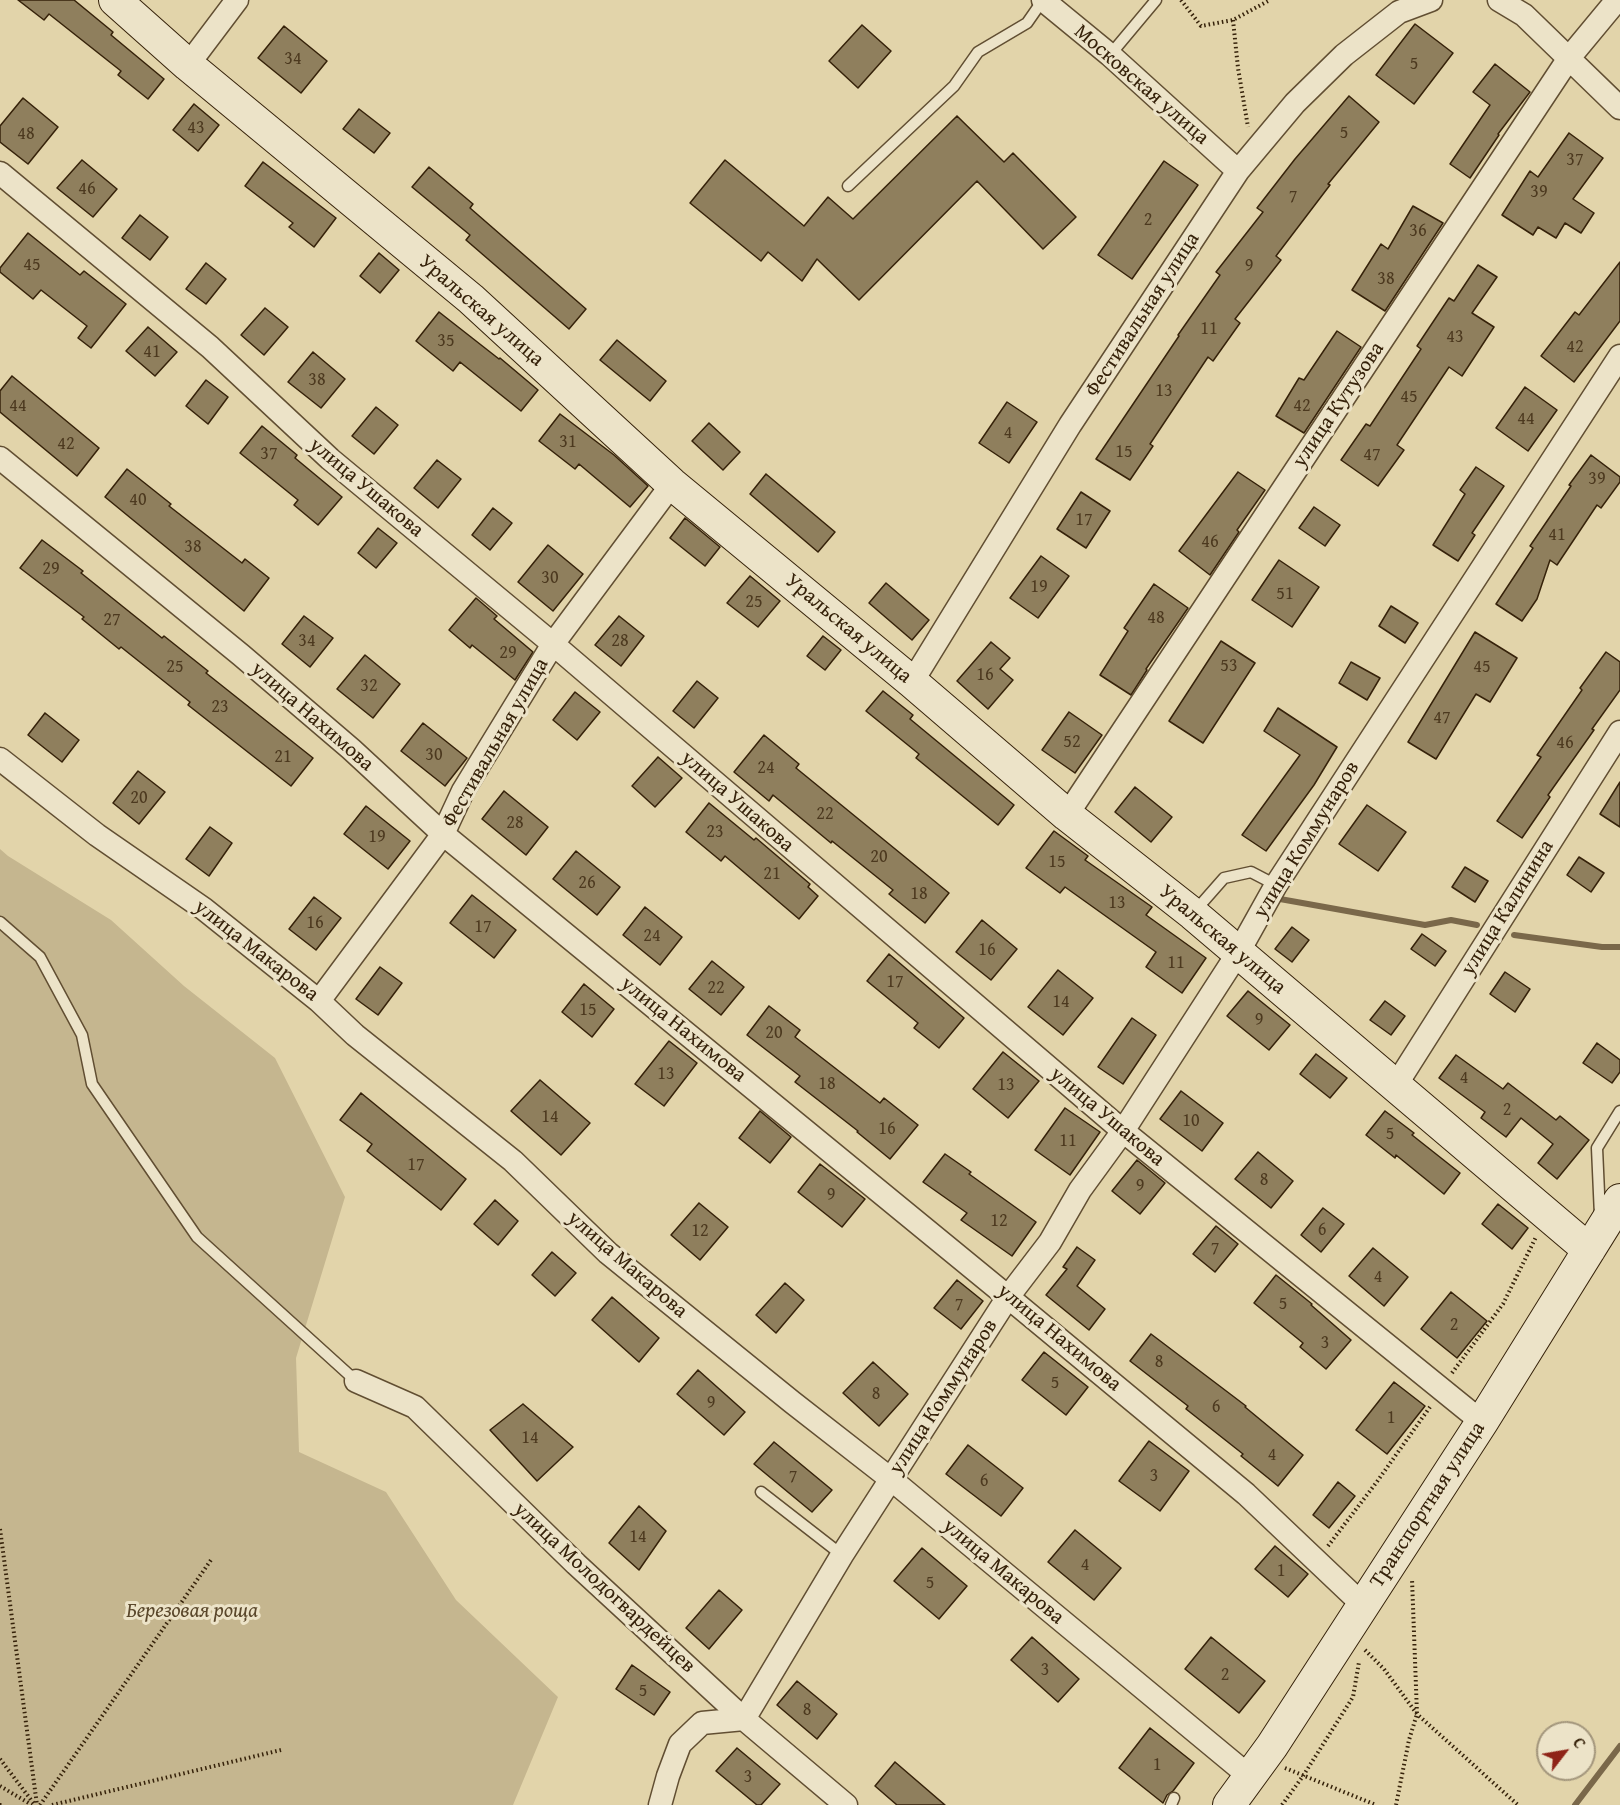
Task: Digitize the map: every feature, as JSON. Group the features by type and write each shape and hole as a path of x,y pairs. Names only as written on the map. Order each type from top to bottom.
{"street":[{"name":"Уральская улица","path":"115,0 188,65 471,299 672,484 912,682 1067,815 1193,914 1396,1085 1595,1240"},
{"path":"188,65 237,0"},
{"name":"Московская улица","path":"1043,0 1110,55 1238,171"},
{"name":"Фестивальная улица","path":"912,682 1070,425 1238,171 1295,103 1344,55 1399,12 1431,0"},
{"path":"1499,0 1524,15 1620,108"},
{"name":"улица Кутузова","path":"1067,815 1569,58 1617,0"},
{"name":"улица Ушакова","path":"0,173 210,347 330,459 553,644 1123,1131 1482,1422"},
{"name":"улица Коммунаров","path":"744,1719 842,1555 1008,1297 1050,1242 1080,1190 1123,1131 1238,953 1276,885 1620,356"},
{"name":"улица Нахимова","path":"0,458 241,655 351,749 443,834 1246,1494 1363,1605"},
{"name":"Фестивальная улица","path":"319,1001 443,834 463,790 553,644 672,484"},
{"name":"улица Калинина","path":"1396,1085 1620,732"},
{"name":"улица Макарова","path":"0,759 97,834 204,909 319,1001 355,1035 513,1161 608,1253 892,1480 1249,1776"},
{"name":"Транспортная улица","path":"1229,1805 1272,1746 1482,1422 1620,1200"},
{"name":"улица Молодогвардейцев","path":"356,1381 415,1407 576,1564 744,1719 846,1805"},
{"path":"660,1805 680,1744 702,1724 744,1719"}],"lane":[{"path":"848,186 954,86 978,52 1027,23 1043,0"},
{"path":"1110,55 1156,0"},
{"path":"1193,914 1224,878 1251,872 1276,885"},
{"path":"0,922 40,957 82,1035 92,1084 197,1237 356,1381"},
{"path":"1595,1240 1598,1148 1620,1111"},
{"path":"761,1492 842,1555"}],"path":[{"path":"1181,0 1201,26 1233,20 1270,0"},
{"path":"1233,20 1245,106"},
{"path":"1249,133 1257,124"},
{"path":"0,1529 36,1805"},
{"path":"36,1805 211,1560"},
{"path":"1396,1805 1409,1740 1417,1714 1412,1576"},
{"path":"1282,1805 1353,1697 1362,1646 1384,1669 1417,1714 1518,1805"},
{"path":"52,1805 281,1750"},
{"path":"0,1759 36,1805"},
{"path":"1281,1766 1376,1805"},
{"path":"0,1786 36,1805"}],"green space":[{"name":"Березовая роща","path":"0,849 111,920 184,986 275,1058 345,1197 296,1358 299,1452 386,1492 456,1600 558,1697 513,1805 0,1805"}],"building":[{"path":"18,0 74,0 113,32 111,35 164,79 148,99 118,75 121,71 49,14 44,20"},
{"path":"1415,24 1453,53 1414,104 1376,75"},
{"path":"862,25 891,51 858,88 829,61"},
{"path":"284,26 327,61 301,93 258,58"},
{"path":"1495,64 1530,92 1498,134 1470,178 1450,164 1490,105 1473,92"},
{"path":"1349,96 1379,122 1328,184 1330,185 1276,256 1281,260 1235,319 1240,323 1213,361 1208,357 1150,444 1153,446 1130,480 1096,459 1220,275 1216,272 1263,212 1257,208"},
{"path":"23,98 58,127 28,164 0,142 0,126"},
{"path":"194,104 219,125 198,151 173,130"},
{"path":"359,109 390,133 374,153 343,129"},
{"path":"957,116 1004,162 1013,153 1076,217 1043,249 977,181 859,300 817,259 802,281 768,252 761,261 690,203 725,160 804,226 828,197 853,219"},
{"path":"1569,133 1603,158 1573,199 1594,213 1581,233 1565,223 1556,238 1538,227 1533,235 1502,215 1530,171 1538,177"},
{"path":"82,160 117,189 93,217 57,188"},
{"path":"1164,161 1198,185 1132,279 1098,255"},
{"path":"263,162 336,218 314,247 289,227 293,223 245,186"},
{"path":"429,167 473,204 470,208 586,309 569,329 466,240 470,235 412,187"},
{"path":"1413,206 1443,223 1385,311 1352,290 1381,244 1388,249"},
{"path":"140,215 168,237 150,260 122,238"},
{"path":"28,233 80,275 84,271 126,304 91,348 78,338 87,326 41,290 33,299 0,272 0,268"},
{"path":"379,253 399,270 380,293 360,276"},
{"path":"1620,262 1620,321 1574,382 1541,356 1575,312 1579,315"},
{"path":"206,263 226,279 206,304 186,289"},
{"path":"1478,265 1497,277 1472,313 1494,327 1462,376 1449,367 1397,445 1404,450 1378,486 1341,460 1366,424 1370,426 1421,349 1417,346 1449,298 1454,301"},
{"path":"265,308 288,327 264,355 241,335"},
{"path":"439,312 538,390 521,411 460,362 453,371 416,341"},
{"path":"148,327 177,352 155,376 126,351"},
{"path":"1337,331 1361,347 1304,433 1276,416 1299,378 1304,380"},
{"path":"617,340 666,381 650,401 600,360"},
{"path":"313,352 345,379 321,408 288,382"},
{"path":"12,376 99,448 77,476 0,412 0,391"},
{"path":"206,380 228,397 208,424 186,406"},
{"path":"1525,387 1557,410 1528,451 1496,428"},
{"path":"1007,402 1037,422 1009,463 979,443"},
{"path":"376,407 398,425 374,454 352,436"},
{"path":"560,414 614,455 648,486 630,507 579,464 575,469 539,441"},
{"path":"709,423 740,452 723,470 692,441"},
{"path":"262,426 297,455 295,458 342,497 318,525 294,505 298,500 240,453"},
{"path":"1591,455 1620,477 1620,482 1601,508 1597,505 1557,565 1550,560 1537,599 1522,621 1496,604 1533,548 1530,546"},
{"path":"437,460 461,479 438,508 414,488"},
{"path":"1476,467 1504,486 1472,533 1475,535 1458,561 1433,545 1465,494 1460,490"},
{"path":"127,469 171,504 169,506 242,563 245,559 269,578 244,611 105,497"},
{"path":"1238,472 1265,490 1210,575 1179,551"},
{"path":"766,474 835,532 818,552 750,494"},
{"path":"1081,492 1110,511 1086,548 1057,529"},
{"path":"1314,507 1340,525 1325,546 1299,528"},
{"path":"493,508 512,523 490,550 472,535"},
{"path":"685,518 720,547 705,566 670,538"},
{"path":"378,528 397,543 376,568 358,553"},
{"path":"42,540 83,571 81,573 162,638 164,636 208,671 206,673 313,758 291,786 188,705 190,702 121,647 119,649 82,619 84,617 20,568"},
{"path":"548,545 583,574 553,611 518,582"},
{"path":"1041,556 1069,576 1038,618 1010,598"},
{"path":"1279,560 1319,587 1292,627 1252,600"},
{"path":"750,576 780,601 758,627 727,603"},
{"path":"886,583 929,620 912,640 869,603"},
{"path":"1154,584 1188,608 1131,695 1100,675 1128,631 1124,628"},
{"path":"476,598 497,616 494,619 533,652 515,680 472,645 470,648 449,630"},
{"path":"1391,606 1418,623 1405,643 1379,626"},
{"path":"304,616 333,638 310,667 282,644"},
{"path":"619,616 644,636 621,666 595,645"},
{"path":"1475,632 1517,658 1490,702 1476,694 1436,759 1408,742"},
{"path":"823,636 841,650 825,670 807,656"},
{"path":"1221,641 1255,663 1203,743 1169,721"},
{"path":"991,642 1010,658 1000,669 1013,680 988,709 957,681"},
{"path":"1606,652 1620,662 1620,690 1548,795 1550,797 1522,838 1497,821 1541,757 1537,755 1582,690 1580,688"},
{"path":"365,655 400,684 373,718 337,689"},
{"path":"1351,662 1380,678 1367,700 1339,683"},
{"path":"697,681 718,698 694,728 673,711"},
{"path":"883,691 913,715 910,719 1014,805 998,825 916,758 919,754 866,711"},
{"path":"575,692 600,712 577,740 553,720"},
{"path":"1278,708 1337,747 1314,785 1266,851 1242,835 1300,755 1264,731"},
{"path":"1069,712 1102,735 1075,773 1042,750"},
{"path":"45,713 79,740 62,762 28,735"},
{"path":"423,723 467,758 445,786 401,751"},
{"path":"764,735 799,764 796,768 949,893 925,923 889,894 893,890 832,841 831,843 773,795 769,801 734,772"},
{"path":"658,757 682,778 655,807 632,786"},
{"path":"138,771 165,792 139,824 113,803"},
{"path":"1620,782 1620,827 1600,814"},
{"path":"1135,787 1172,817 1151,842 1115,812"},
{"path":"504,791 548,827 526,855 482,819"},
{"path":"709,803 754,840 756,838 810,884 808,887 818,896 799,919 725,856 721,861 686,832"},
{"path":"1367,805 1406,832 1378,871 1339,844"},
{"path":"366,806 410,841 388,869 344,834"},
{"path":"210,827 232,843 209,876 186,859"},
{"path":"1054,831 1088,856 1085,860 1152,907 1146,915 1206,958 1182,993 1146,967 1156,952 1065,887 1060,893 1026,868"},
{"path":"576,851 620,887 597,915 553,879"},
{"path":"1579,857 1604,873 1591,892 1567,875"},
{"path":"1465,867 1488,881 1475,902 1452,887"},
{"path":"472,895 516,930 494,958 450,923"},
{"path":"314,897 341,918 316,950 289,929"},
{"path":"645,907 682,937 660,965 623,935"},
{"path":"982,920 1017,949 991,980 956,952"},
{"path":"1292,927 1309,940 1292,962 1275,949"},
{"path":"1422,934 1446,951 1435,966 1411,949"},
{"path":"889,954 964,1018 939,1048 914,1028 918,1023 867,981"},
{"path":"712,961 744,987 721,1015 689,989"},
{"path":"380,967 402,983 378,1015 356,999"},
{"path":"1058,970 1093,998 1063,1035 1028,1007"},
{"path":"1505,972 1530,989 1515,1012 1490,994"},
{"path":"584,984 614,1009 592,1037 562,1012"},
{"path":"1248,991 1290,1025 1269,1050 1227,1016"},
{"path":"1385,1001 1405,1016 1391,1035 1370,1020"},
{"path":"769,1006 800,1030 795,1037 880,1103 884,1098 918,1125 890,1159 795,1082 800,1076 747,1035"},
{"path":"1132,1018 1156,1035 1123,1084 1098,1067"},
{"path":"669,1041 697,1063 664,1106 635,1084"},
{"path":"1597,1043 1620,1060 1620,1072 1612,1083 1583,1063"},
{"path":"1003,1052 1039,1081 1008,1118 973,1089"},
{"path":"1316,1054 1347,1078 1330,1098 1300,1074"},
{"path":"1456,1055 1503,1089 1508,1083 1556,1120 1560,1116 1589,1140 1557,1179 1538,1163 1553,1144 1521,1118 1506,1137 1481,1118 1485,1112 1439,1078"},
{"path":"540,1080 590,1123 561,1155 511,1111"},
{"path":"1181,1091 1223,1123 1202,1151 1160,1119"},
{"path":"361,1093 466,1179 441,1210 367,1151 372,1144 340,1120"},
{"path":"1065,1108 1100,1132 1070,1175 1035,1150"},
{"path":"760,1111 791,1137 770,1163 739,1138"},
{"path":"1385,1111 1460,1173 1444,1194 1396,1155 1395,1158 1366,1135"},
{"path":"1258,1152 1293,1181 1271,1208 1235,1179"},
{"path":"945,1154 1036,1222 1012,1256 961,1220 967,1213 923,1182"},
{"path":"1137,1160 1165,1183 1140,1214 1112,1191"},
{"path":"820,1164 865,1199 842,1227 798,1192"},
{"path":"495,1200 518,1221 498,1245 474,1224"},
{"path":"699,1203 728,1227 700,1260 671,1235"},
{"path":"1498,1204 1528,1228 1512,1249 1482,1224"},
{"path":"1323,1208 1344,1224 1321,1252 1301,1235"},
{"path":"1216,1226 1238,1244 1215,1272 1193,1254"},
{"path":"1077,1247 1095,1260 1077,1286 1105,1309 1089,1330 1046,1295 1067,1269 1063,1267"},
{"path":"1373,1248 1408,1277 1384,1306 1349,1276"},
{"path":"552,1252 576,1273 555,1296 532,1275"},
{"path":"1276,1275 1351,1340 1326,1369 1300,1347 1303,1343 1254,1303"},
{"path":"957,1280 983,1301 961,1329 934,1308"},
{"path":"785,1283 804,1300 776,1333 756,1315"},
{"path":"1451,1292 1487,1321 1457,1358 1421,1329"},
{"path":"612,1297 659,1338 639,1362 592,1320"},
{"path":"1151,1334 1246,1406 1303,1455 1278,1486 1241,1456 1243,1454 1186,1409 1188,1406 1130,1361"},
{"path":"1044,1352 1088,1387 1066,1415 1022,1380"},
{"path":"873,1362 908,1394 879,1426 843,1393"},
{"path":"698,1370 745,1412 724,1435 677,1394"},
{"path":"1394,1382 1425,1406 1387,1454 1356,1430"},
{"path":"523,1404 573,1447 537,1481 490,1430"},
{"path":"1149,1441 1189,1471 1160,1511 1119,1481"},
{"path":"774,1442 832,1490 812,1512 754,1464"},
{"path":"968,1445 1023,1488 1001,1516 946,1474"},
{"path":"1338,1482 1355,1496 1329,1528 1313,1515"},
{"path":"639,1506 666,1531 639,1570 609,1543"},
{"path":"1075,1530 1121,1568 1094,1600 1048,1562"},
{"path":"1275,1546 1308,1574 1288,1597 1255,1569"},
{"path":"922,1548 967,1586 939,1619 894,1581"},
{"path":"719,1590 742,1610 709,1649 686,1628"},
{"path":"1032,1637 1079,1679 1058,1702 1011,1660"},
{"path":"1211,1637 1265,1681 1239,1713 1185,1669"},
{"path":"632,1665 670,1692 654,1715 616,1689"},
{"path":"797,1681 837,1714 817,1739 777,1705"},
{"path":"1150,1728 1194,1763 1163,1803 1119,1768"},
{"path":"737,1748 780,1784 761,1805 757,1805 716,1771"},
{"path":"895,1762 945,1805 897,1805 875,1786"}],"waterway":[{"path":"1280,899 1425,925 1451,920 1477,925"},
{"path":"1514,935 1602,947 1620,947"},
{"path":"1575,1805 1620,1746"}]}
